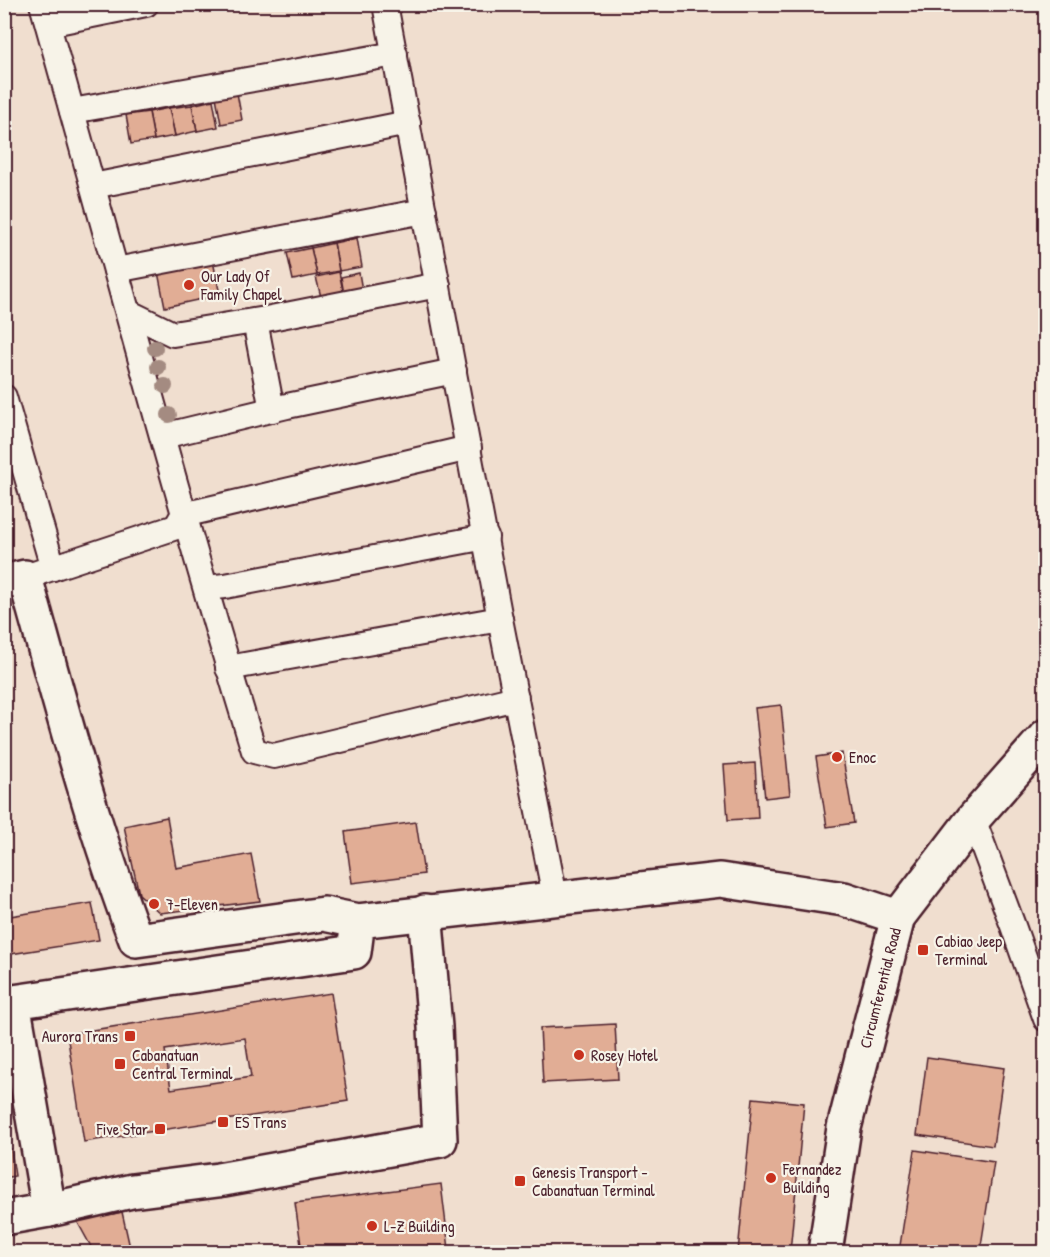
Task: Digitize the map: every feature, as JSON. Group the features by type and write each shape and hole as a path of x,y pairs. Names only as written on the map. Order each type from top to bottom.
{"street":[{"path":"146,4 45,14 129,312 183,515 254,751 274,756 516,698"},
{"path":"386,4 500,619 555,897"},
{"path":"72,111 395,54"},
{"path":"93,186 408,123"},
{"path":"116,270 424,211"},
{"path":"129,312 173,334 255,321 438,285"},
{"path":"255,321 272,410"},
{"path":"163,436 454,371"},
{"path":"4,397 27,575 82,777 115,885 136,940 324,914 358,921 720,880 844,899 898,917"},
{"path":"27,575 176,527 183,515 469,448"},
{"path":"206,588 486,537"},
{"path":"228,668 500,619"},
{"name":"Circumferential Road","path":"825,1252 844,1128 898,917 973,819 1046,736"},
{"path":"973,819 1046,1019"},
{"path":"4,1218 132,1191 218,1180 440,1140 435,1028 425,912"},
{"path":"49,1210 13,1002 354,952 358,921"}],"building":[{"path":"237,93 242,120 221,124 216,97"},
{"path":"213,100 218,127 197,131 192,105"},
{"path":"192,105 197,131 175,136 169,108"},
{"path":"169,108 175,136 154,140 149,112"},
{"path":"149,112 154,140 131,144 126,115"},
{"path":"357,238 362,267 339,271 334,243"},
{"path":"334,243 339,271 317,275 311,248"},
{"path":"311,248 317,275 293,280 287,253"},
{"path":"213,261 220,295 165,307 158,272"},
{"path":"339,272 345,300 323,305 316,277"},
{"path":"359,273 363,296 345,300 341,277"},
{"path":"781,705 790,795 765,798 755,708"},
{"path":"842,753 854,823 827,827 816,757"},
{"path":"755,763 758,818 728,820 724,765"},
{"path":"167,817 176,868 251,854 260,901 160,913 139,894 124,826"},
{"path":"416,822 424,874 352,883 345,832"},
{"path":"92,903 99,940 4,955 4,917"},
{"name":"Cabanatuan Central Terminal","path":"331,993 348,1101 84,1142 67,1034","holes":["245,1038 251,1077 171,1089 165,1050"]},
{"path":"615,1024 618,1079 543,1083 540,1028"},
{"path":"927,1057 1004,1068 993,1146 917,1135"},
{"name":"Fernandez Building","path":"753,1098 804,1103 790,1252 738,1252"},
{"path":"11,1149 15,1176 4,1178 4,1150"},
{"path":"915,1150 994,1162 980,1252 899,1252"},
{"name":"L-Z Building","path":"441,1184 449,1249 418,1252 302,1252 295,1203"},
{"path":"122,1212 131,1252 94,1252 77,1221"}],"place":[{"name":"Our Lady Of Family Chapel","path":"189,285"},
{"name":"Enoc","path":"837,757"},
{"name":"7-Eleven","path":"154,904"},
{"name":"Cabiao Jeep Terminal","path":"923,950"},
{"name":"Aurora Trans","path":"130,1036"},
{"name":"Rosey Hotel","path":"579,1055"},
{"name":"Cabanatuan Central Terminal","path":"120,1064"},
{"name":"ES Trans","path":"223,1122"},
{"name":"Five Star","path":"160,1129"},
{"name":"Fernandez Building","path":"771,1178"},
{"name":"Genesis Transport - Cabanatuan Terminal","path":"520,1181"},
{"name":"L-Z Building","path":"372,1226"}]}
